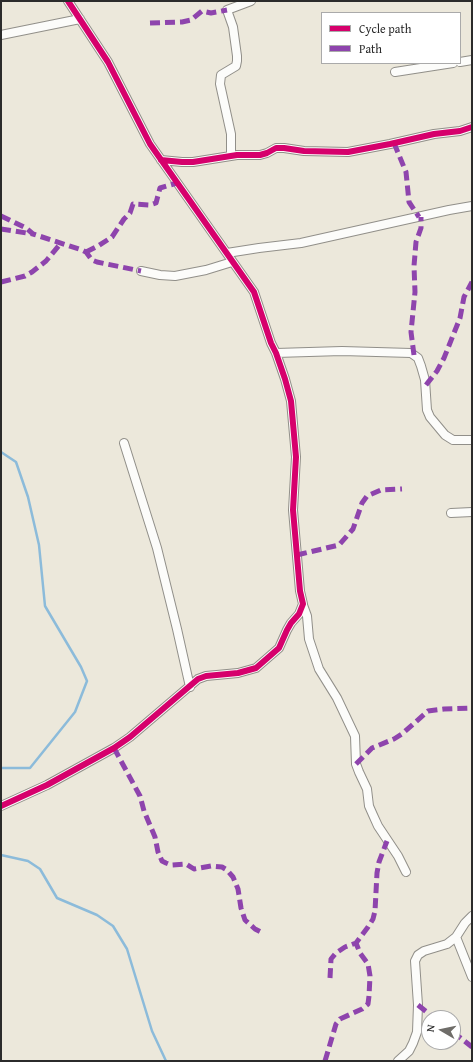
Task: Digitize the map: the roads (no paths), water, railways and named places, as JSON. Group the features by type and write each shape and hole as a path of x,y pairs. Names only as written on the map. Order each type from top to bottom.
{"street":[{"path":"68,1 108,62 145,136 254,292 285,379 291,401 296,457 293,510 300,591 303,605 308,616 307,628 309,639 320,669 337,698 355,736 356,764 367,789 369,806 373,816 398,856 406,872"},
{"path":"231,156 231,134 220,84 221,75 236,66 237,56 232,22 227,10 251,1"},
{"path":"1,35 80,19"},
{"path":"461,62 472,60"},
{"path":"395,72 447,64"},
{"path":"161,160 193,162 231,156 260,155 276,148 304,151 348,152 434,134 460,131 472,127"},
{"path":"227,253 301,243 472,206"},
{"path":"141,271 175,276 206,270 232,262"},
{"path":"276,353 342,350 411,353 418,358 423,373 425,380 427,410 430,417 445,435 453,440 472,440"},
{"path":"124,443 157,548 190,687"},
{"path":"451,513 472,512"},
{"path":"1,806 111,751 130,737 198,679 206,676 238,673 256,668 279,648 286,630 299,614 303,605"},
{"path":"398,1061 409,1051 414,1043 417,1032 418,1005 415,961 418,955 424,951 447,944 456,937 465,922 472,916"},
{"path":"456,937 472,977"}],"waterway":[{"path":"1,452 16,462 28,497 39,545 45,606 81,667 87,681 75,712 30,768 1,768"},
{"path":"1,855 28,861 40,869 57,898 97,915 113,926 127,949 152,1031 166,1061"}]}
